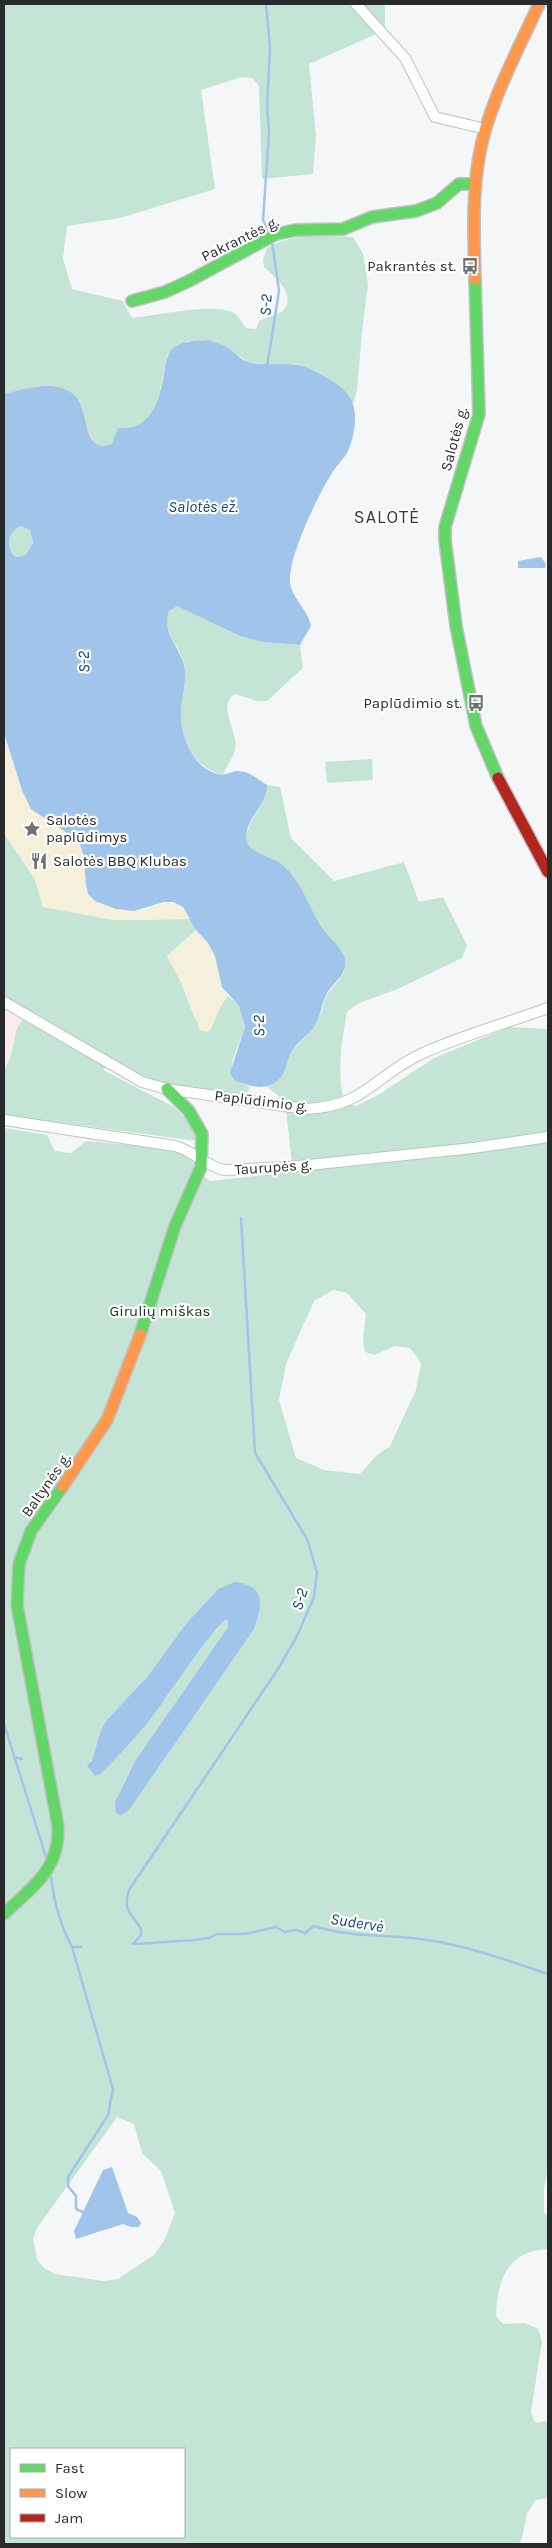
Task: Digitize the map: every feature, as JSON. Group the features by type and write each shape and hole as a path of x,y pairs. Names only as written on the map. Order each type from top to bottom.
{"street":[{"path":"356,4 405,58 435,116 486,129"},
{"name":"Salotės g.","path":"538,4 509,68 486,129 475,184 473,223 480,359 478,414 445,527 445,553 456,626 476,726 503,789 548,872"},
{"name":"Pakrantės g.","path":"132,301 165,292 189,281 276,234 296,230 343,229 372,217 430,206 450,194 459,184 475,184"},
{"name":"Paplūdimio g.","path":"4,1002 142,1082 167,1089 304,1108 326,1108 359,1097 398,1067 423,1053 548,1008"},
{"name":"Baltynės g.","path":"4,1914 51,1867 59,1847 58,1826 20,1622 17,1589 19,1564 31,1531 93,1444 110,1412 135,1349 175,1226 198,1176 202,1158 202,1134 189,1111 167,1089"},
{"name":"Taurupės g.","path":"4,1120 175,1146 193,1152 214,1168 254,1169 473,1148 548,1137"}],"shaded area":[{"path":"4,1006 24,1018 17,1028 10,1059 4,1070"}],"green space":[{"path":"4,4 385,4 385,30 309,64 316,136 313,174 262,179 259,86 252,78 242,77 201,90 215,189 120,218 67,226 63,259 72,289 123,301 132,318 198,309 223,310 234,313 247,328 256,329 259,321 281,312 288,300 287,294 279,281 264,267 263,260 267,248 288,239 299,237 353,237 363,254 368,285 357,390 353,405 349,396 335,383 295,364 283,366 247,362 232,350 209,340 187,341 167,356 160,391 150,415 143,424 125,433 107,447 103,448 97,445 85,425 38,386 4,394"},
{"path":"21,526 30,530 33,543 26,555 16,557 10,551 9,542 11,534"},
{"path":"177,605 240,636 262,642 300,645 303,668 267,701 257,701 235,694 230,699 228,712 234,735 235,750 223,775 214,772 198,761 192,754 181,728 180,711 184,667 183,660 167,626 169,611"},
{"path":"372,759 373,780 327,783 325,762"},
{"name":"Girulių miškas","path":"267,785 280,787 291,838 334,881 404,862 419,902 443,897 467,945 462,958 400,988 357,1004 347,1012 341,1058 344,1103 356,1106 380,1094 434,1058 509,1027 548,1029 548,2168 544,2188 544,2213 548,2215 548,2249 523,2255 507,2269 499,2290 496,2316 503,2324 525,2323 538,2329 542,2341 531,2412 534,2421 538,2423 548,2420 548,2498 536,2500 527,2513 522,2539 518,2544 4,2544 4,1128 47,1135 55,1151 71,1153 86,1141 179,1152 186,1155 210,1181 293,1172 285,1101 267,1087 277,1081 293,1050 316,1023 329,991 343,975 345,961 344,956 318,924 301,889 290,872 279,862 255,850 248,844 246,838 247,831 263,800","holes":["333,1290 347,1293 366,1314 363,1339 365,1352 374,1355 395,1346 410,1348 421,1363 416,1390 390,1446 376,1456 360,1474 324,1470 296,1458 279,1400 286,1364 314,1301","218,1589 254,1629 234,1656 118,1795 135,1761 228,1627 228,1621 225,1620 199,1649 167,1697 92,1774 91,1769 101,1730 147,1677 185,1625","117,2117 134,2124 142,2153 161,2171 175,2213 165,2239 154,2255 118,2279 103,2281 55,2274 44,2268 37,2259 33,2239 37,2228"]},
{"path":"4,833 35,879 43,907 114,920 191,919 196,930 167,956 181,982 195,1019 220,1007 228,996 239,1006 245,1027 232,1062 235,1081 249,1086 248,1096 177,1086 144,1076 113,1058 103,1070 174,1107 193,1125 197,1141 4,1115 4,1070 10,1059 17,1028 24,1018 4,1006"}],"sand":[{"name":"Salotės paplūdimys","path":"4,733 22,790 79,841 84,857 88,894 133,910 149,909 169,903 176,904 191,919 114,920 43,907 35,879 4,833"},
{"path":"196,930 215,955 221,981 228,996 223,1001 211,1029 207,1032 200,1030 181,982 167,956"}],"water":[{"name":"Salotės ež.","path":"209,340 225,346 248,362 295,365 308,368 345,391 352,402 355,416 353,438 348,451 332,473 319,496 305,526 294,558 291,571 291,588 307,614 311,626 300,645 262,642 240,636 177,606 169,611 167,620 170,636 181,655 185,671 181,717 184,734 191,752 196,760 210,771 220,774 236,771 245,772 267,785 264,799 248,827 247,841 252,849 279,862 289,871 299,885 322,927 344,956 345,968 343,973 326,995 314,1027 293,1049 284,1072 278,1080 273,1084 261,1087 235,1081 230,1073 245,1027 239,1006 222,987 215,956 208,943 196,930 183,907 173,902 164,902 134,911 116,909 95,901 88,894 84,857 79,841 31,809 22,790 4,733 4,394 39,386 65,389 78,400 87,428 95,443 102,446 112,444 118,428 129,428 137,425 150,415 158,399 166,362 172,350 183,343","holes":["21,526 30,530 33,543 26,555 16,557 12,554 9,546 11,534"]},
{"path":"541,557 546,564 545,568 518,568 518,561"},
{"path":"235,1582 253,1588 260,1598 259,1612 254,1629 129,1810 121,1815 116,1813 115,1802 135,1761 228,1627 228,1621 225,1620 209,1638 136,1737 100,1774 95,1776 87,1766 92,1761 101,1730 108,1719 147,1677 185,1625 218,1589"},
{"path":"112,2167 128,2213 137,2217 141,2223 139,2227 123,2224 76,2239 74,2231 103,2170"}],"waterway":[{"name":"S-2","path":"266,4 270,48 267,105 269,132 263,220 269,232"},
{"name":"S-2","path":"267,367 279,291 272,242"},
{"name":"S-2","path":"133,1944 141,1935 141,1929 127,1907 129,1890 278,1669 296,1638 314,1597 317,1572 307,1539 255,1453 241,1218"},
{"name":"Sudervė","path":"4,1724 46,1857"},
{"name":"Sudervė","path":"14,1757 22,1759"},
{"name":"Sudervė","path":"51,1877 56,1904 64,1930 72,1947 81,1947"},
{"name":"Sudervė","path":"135,1944 195,1940 209,1938 217,1934 245,1934 276,1927 285,1932 296,1930 305,1933 314,1926 356,1934 413,1938 458,1946 489,1954 548,1974"},
{"path":"72,1947 113,2089 108,2115 68,2177 68,2186 76,2196 76,2209 83,2212"}],"traffic: fast":[{"path":"132,301 165,292 189,281 276,234 296,230 343,229 372,217 416,211 437,203 459,184 475,184"},
{"path":"475,279 479,414 445,527 445,540 456,626 476,726 498,778"},
{"path":"140,1335 175,1226 201,1167 202,1134 189,1111 167,1089"},
{"path":"4,1914 43,1876 54,1854 57,1841 58,1826 17,1605 19,1564 31,1531 63,1486"}],"traffic: slow":[{"path":"475,279 474,202 483,138 504,79 539,4"},
{"path":"63,1486 107,1420 140,1335"}],"traffic: jam":[{"path":"498,778 548,872"}],"place":[{"name":"Pakrantės st.","path":"470,266"},
{"name":"Paplūdimio st.","path":"476,703"},
{"name":"Salotės paplūdimys","path":"32,829"},
{"name":"Salotės BBQ Klubas","path":"39,861"}],"district":[{"name":"SALOTĖ","path":"387,517"}]}
